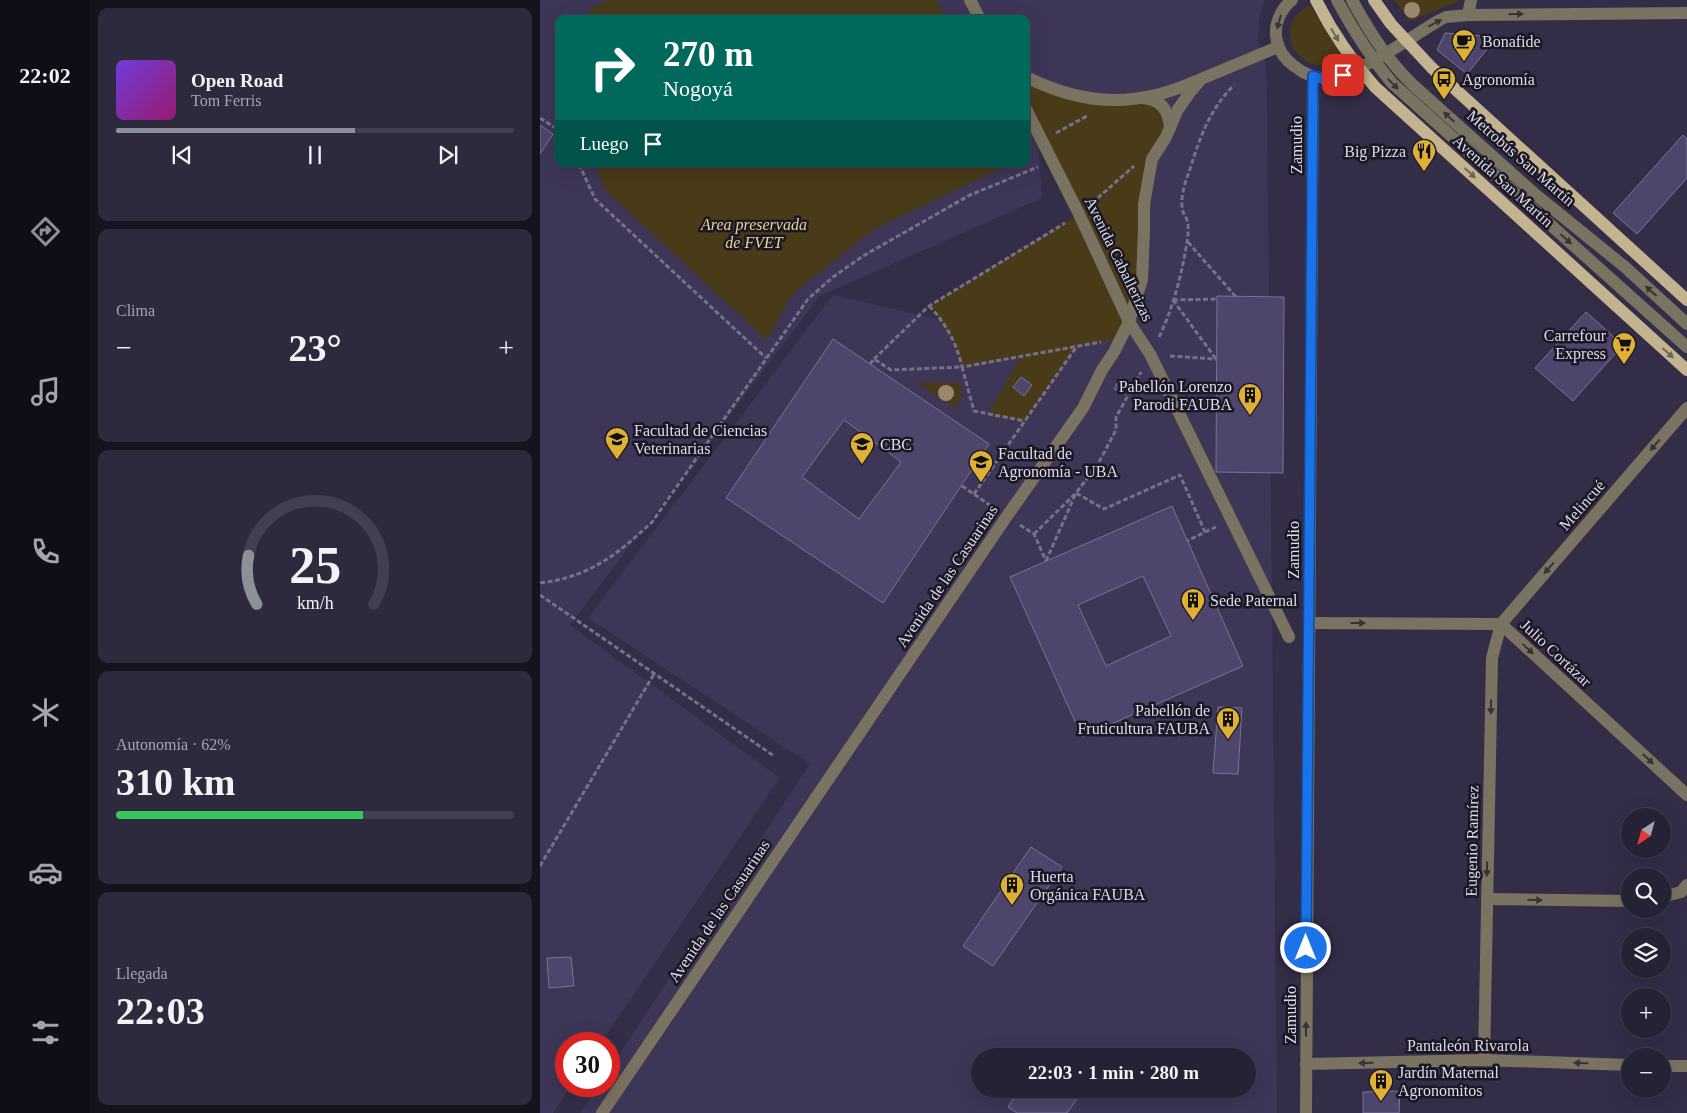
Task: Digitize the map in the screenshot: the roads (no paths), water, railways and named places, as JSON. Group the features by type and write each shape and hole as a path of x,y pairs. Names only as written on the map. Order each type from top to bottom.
{"main road":[{"name":"Avenida San Martín","path":"1316,0 1340,43 1358,68 1376,87 1687,370"},
{"path":"1374,0 1391,24 1432,68 1687,300"}],"street":[{"path":"970,0 978,15"},
{"path":"1292,0 1282,11 1277,22 1276,36 1278,47 1291,64 1300,71 1322,79 1343,75 1358,68 1446,17 1468,15 1687,13"},
{"name":"Metrobús San Martín","path":"1337,0 1350,26 1372,60 1392,83 1687,347"},
{"name":"Metrobús San Martín","path":"1352,0 1385,53 1412,85 1536,195 1624,267 1687,324"},
{"path":"1468,15 1471,0"},
{"name":"Avenida de las Casuarinas","path":"602,1113 1007,516 1084,408 1102,370 1114,352 1129,322 1142,280 1144,204 1152,159 1166,137 1177,110 1201,79 1278,47"},
{"name":"Zamudio","path":"1306,1113 1313,76"},
{"path":"1030,79 1049,88 1076,96 1116,100 1164,94 1201,79"},
{"path":"1144,98 1151,99 1163,106 1170,118 1170,128"},
{"name":"Avenida Caballerizas","path":"1030,117 1079,214 1129,322 1150,354 1289,637"},
{"name":"Melincué","path":"1501,624 1687,408"},
{"name":"Julio Cortázar","path":"1309,623 1501,624 1687,795"},
{"name":"Eugenio Ramírez","path":"1484,1060 1492,658 1501,624"},
{"path":"1671,894 1680,892 1687,885"},
{"path":"1487,899 1621,901"},
{"name":"Pantaleón Rivarola","path":"1306,1064 1484,1060 1621,1064"},
{"path":"1671,1066 1687,1066"}],"place":[{"name":"Bonafide","path":"1464,62"},
{"name":"Agronomía","path":"1444,100"},
{"name":"Big Pizza","path":"1424,172"},
{"name":"Carrefour Express","path":"1624,365"},
{"name":"Pabellón Lorenzo Parodi FAUBA","path":"1250,416"},
{"name":"Facultad de Ciencias Veterinarias","path":"617,460"},
{"name":"CBC","path":"862,465"},
{"name":"Facultad de Agronomía - UBA","path":"981,483"},
{"name":"Sede Paternal","path":"1193,621"},
{"name":"Pabellón de Fruticultura FAUBA","path":"1228,740"},
{"name":"Huerta Orgánica FAUBA","path":"1012,906"},
{"name":"Jardín Maternal Agronomitos","path":"1381,1102"}],"park label":[{"name":"Area preservada de FVET","path":"754,233"}]}
